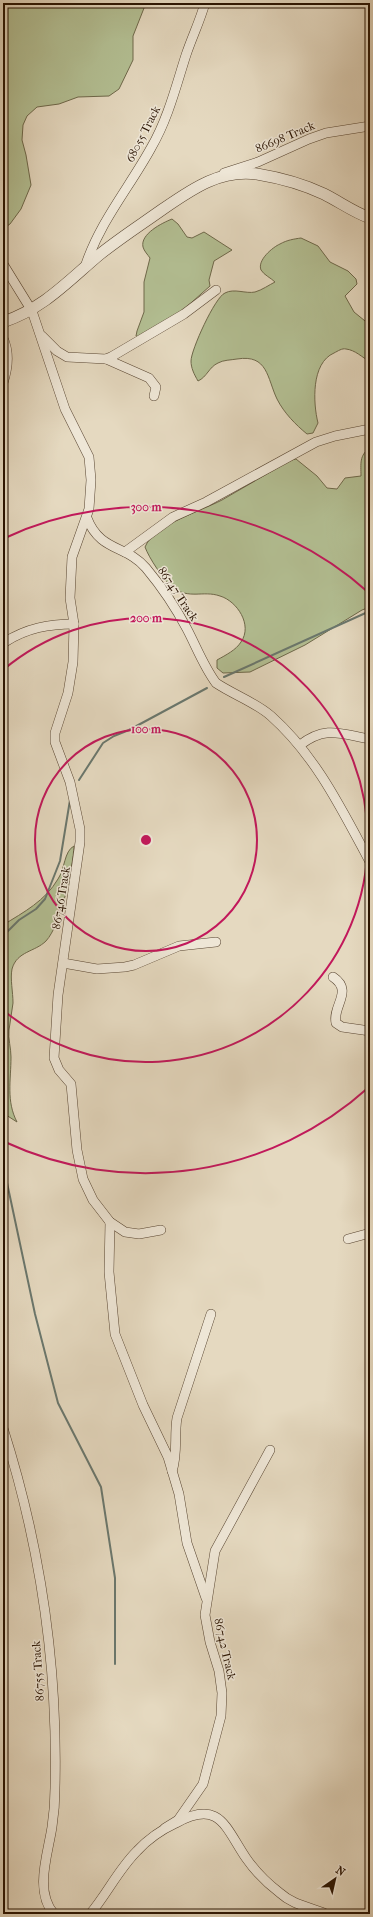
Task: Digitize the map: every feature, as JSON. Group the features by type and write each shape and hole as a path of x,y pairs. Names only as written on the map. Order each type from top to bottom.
{"street":[{"name":"68055 Track","path":"85,268 99,232 139,170 161,128 172,101 205,3"},
{"name":"86698 Track","path":"212,179 231,170 264,160 309,139 326,133 370,126"},
{"path":"3,322 32,311 67,285 85,268 133,229 193,188 212,179 239,173 256,174 291,181 321,193 370,218"},
{"path":"3,264 32,311 65,409 89,457 92,480 87,518"},
{"path":"106,359 124,351 184,314 216,290"},
{"path":"41,335 57,351 67,357 106,359 149,378 156,386 154,396"},
{"path":"3,338 8,353 8,363 3,383"},
{"path":"125,552 173,517 206,502 299,451 335,436 370,429"},
{"name":"86747 Track","path":"87,518 90,525 100,538 110,546 137,558 146,567 186,626 210,675 216,682 270,716 300,745 335,797 370,862"},
{"name":"86746 Track","path":"87,518 72,556 70,598 74,624 74,646 70,681 55,733 55,742 70,782 80,829 79,854 56,1014 54,1058 58,1070 68,1080 72,1090 74,1133 84,1179 93,1200 110,1222 117,1228 131,1234 161,1230"},
{"path":"5,642 14,636 48,624 74,624"},
{"path":"300,745 313,735 319,733 340,733 370,739"},
{"path":"63,963 98,969 134,965 175,948 216,942"},
{"path":"333,977 340,983 343,989 335,1020 338,1025 370,1031"},
{"path":"110,1222 110,1272 115,1334 143,1405 166,1451 182,1508 187,1543 206,1599"},
{"path":"348,1239 370,1233"},
{"path":"172,1471 176,1461 175,1431 177,1418 211,1314"},
{"name":"86755 Track","path":"3,1428 25,1505 44,1597 48,1631 55,1765 52,1826 44,1872 44,1888 45,1899 49,1908 54,1914"},
{"name":"86742 Track","path":"165,1828 178,1820 203,1784 221,1716 221,1683 206,1626 205,1609 217,1547 270,1450"},
{"path":"90,1914 117,1875 146,1842 165,1828 190,1815 200,1813 216,1817 230,1833 253,1867 278,1892 296,1904 326,1914"}],"green space":[{"path":"3,3 146,3 133,36 133,60 119,89 109,96 78,97 59,104 37,107 27,116 23,125 22,140 31,185 21,209 10,224 3,229"},
{"path":"172,219 178,224 187,237 192,238 204,232 232,250 214,261 209,280 210,286 183,310 139,337 136,336 144,312 144,282 150,258 143,247 143,242 148,233"},
{"path":"301,238 318,246 330,262 348,271 356,279 357,284 345,296 354,312 370,325 370,362 355,352 342,349 327,358 321,365 315,395 318,423 313,433 307,434 283,409 277,399 265,369 255,360 247,358 220,362 212,367 204,377 198,381 193,371 191,361 204,324 215,304 221,297 225,293 232,291 255,292 275,282 261,270 260,266 263,258 277,246 288,241"},
{"path":"370,448 370,607 362,610 305,645 250,672 223,673 217,668 217,660 234,650 241,642 245,628 241,614 232,603 220,596 214,594 184,593 172,587 161,574 147,552 145,547 150,539 168,525 222,500 291,460 296,459 317,476 327,488 337,489 345,478 361,476 362,457"},
{"path":"74,846 65,895 57,922 46,941 42,945 22,955 14,963 11,973 13,1003 9,1027 11,1057 10,1098 11,1106 17,1122 3,1113 3,925 34,905 47,894 60,875 68,852"}],"waterway":[{"path":"224,677 370,611"},
{"path":"79,780 103,743 207,688"},
{"path":"3,936 19,920 36,909 45,899 60,861 70,800"},
{"path":"3,1164 35,1314 58,1403 101,1487 115,1578 115,1664"}]}
